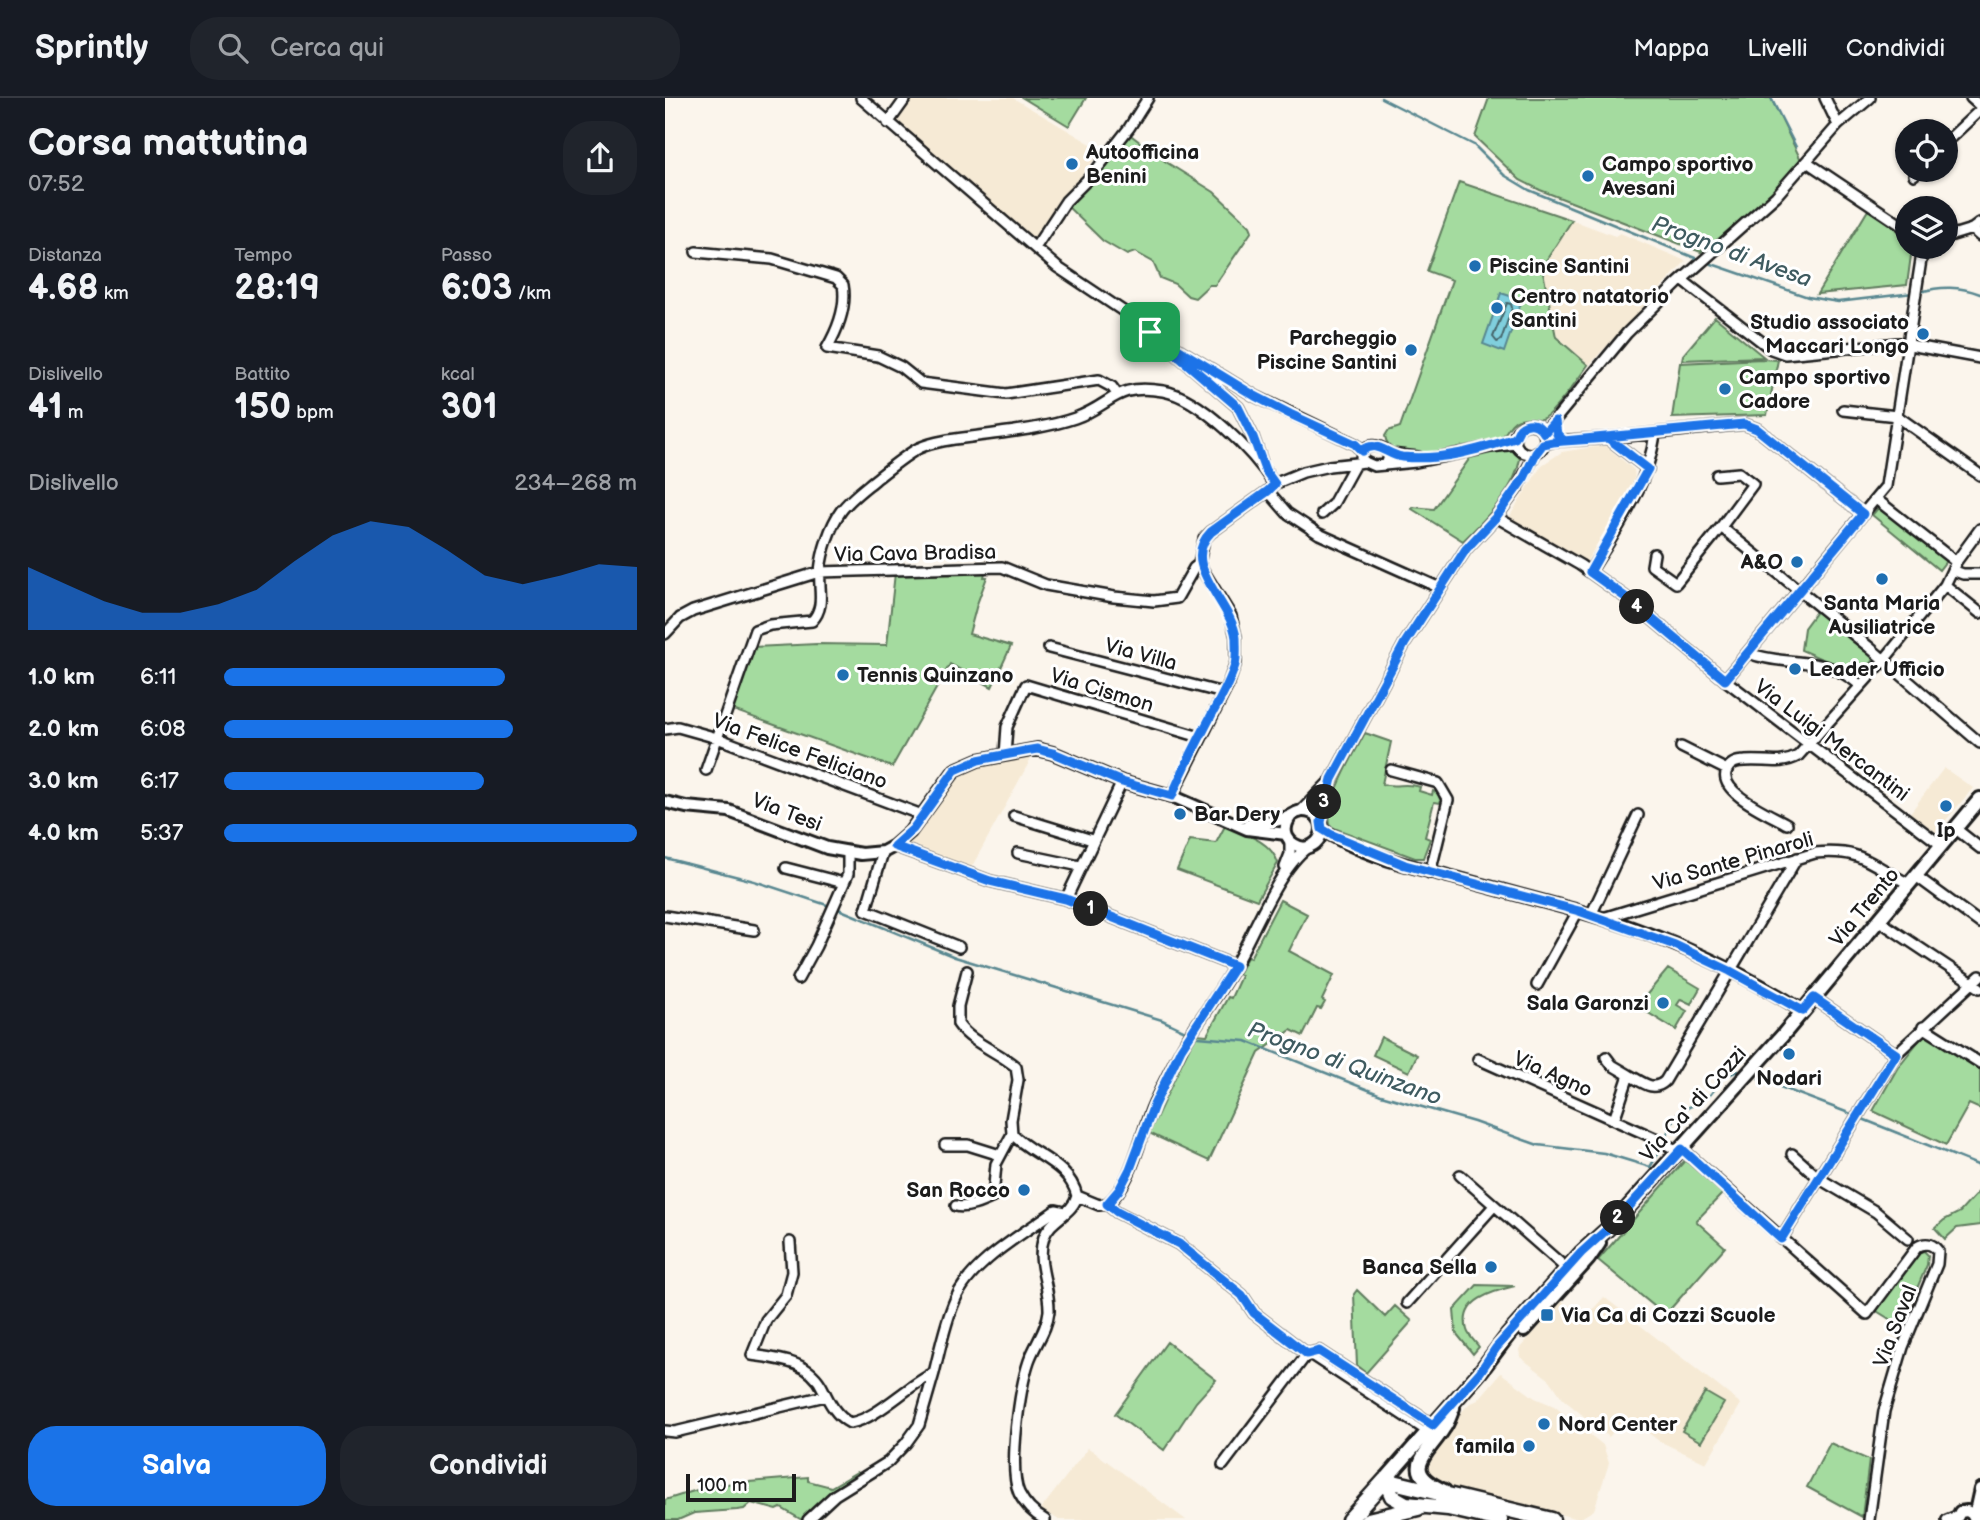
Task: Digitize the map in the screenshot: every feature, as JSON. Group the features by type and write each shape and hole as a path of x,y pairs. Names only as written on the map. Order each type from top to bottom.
{"main road":[{"name":"Via Trento","path":"1803,1011 1980,799"},
{"name":"Via Ca' di Cozzi","path":"1349,1520 1385,1480 1427,1425 1502,1354 1588,1259 1614,1223 1677,1149 1803,1011"},
{"name":"Via Ca' di Cozzi","path":"1480,1372 1496,1348 1567,1269 1614,1223"},
{"path":"1459,1395 1444,1429 1422,1455 1419,1463 1429,1483 1460,1499"},
{"path":"1385,1480 1552,1520"},
{"path":"1385,1480 1392,1496 1399,1502 1448,1508 1500,1520"},
{"path":"1368,1520 1423,1507"}],"street":[{"path":"860,98 1057,267 1126,313 1238,407 1253,437 1271,488 1287,513 1319,534 1440,588"},
{"path":"888,123 906,98"},
{"path":"1035,248 1066,201 1087,180 1129,128 1148,98"},
{"path":"1825,98 1838,125"},
{"path":"1011,1134 1021,1144 1059,1167 1070,1180 1077,1196 1099,1205 1107,1204 1119,1190 1130,1169 1154,1105 1187,1040 1214,1002 1283,876 1301,852 1321,835 1332,779 1405,643 1466,549 1496,517 1528,469 1530,453 1627,333 1776,196 1838,125 1870,98"},
{"path":"1958,130 1980,108 1971,98"},
{"path":"1807,162 1895,221"},
{"path":"1958,233 1976,226 1980,236"},
{"path":"696,253 772,259 836,278 843,285 845,296 836,331 827,348 878,356 901,367 921,383 1006,394 1099,380 1112,387 1117,394"},
{"path":"1725,680 1886,486 1897,416 1903,343 1921,259"},
{"path":"1682,280 1771,349 1785,354 1903,343 1980,358"},
{"path":"1150,332 1255,396 1355,444 1362,451"},
{"path":"706,770 755,630 770,625 812,621 821,607 820,572 828,539 840,512 883,474 921,448 949,440 1076,417 1117,394 1140,388 1166,391 1192,401 1238,441 1265,470"},
{"path":"1843,410 1897,416 1980,475"},
{"path":"1557,417 1557,434 1564,441"},
{"path":"1515,441 1517,431 1524,425 1534,424 1545,437 1564,441 1744,424 1757,429 1863,514"},
{"path":"1590,572 1648,469 1655,433"},
{"path":"1608,438 1648,469"},
{"path":"1172,796 1236,662 1235,637 1230,616 1199,564 1204,539 1229,517 1271,488 1313,468 1360,463 1386,465 1515,441"},
{"path":"1515,441 1530,453"},
{"path":"1362,451 1373,446 1390,454 1433,458"},
{"path":"1322,514 1333,504 1360,463 1362,451"},
{"path":"1386,465 1390,454"},
{"path":"1654,554 1653,566 1676,583 1753,484 1739,473 1717,475"},
{"path":"1877,499 1963,574 1980,574"},
{"name":"Via Luigi Mercantini","path":"1496,517 1590,572 1628,599 1725,680 1941,845"},
{"path":"1721,527 1884,660 1980,743"},
{"path":"1787,824 1736,793 1726,781 1727,770 1733,763 1779,763 1798,756 1884,660 1945,584 1980,529"},
{"name":"Via Cava Bradisa","path":"665,634 680,618 693,611 820,572 1002,567 1046,585 1154,601 1177,598 1199,564"},
{"path":"1945,584 1980,613"},
{"name":"Via Villa","path":"1049,648 1223,693"},
{"path":"1748,653 1778,661 1821,664 1848,675 1860,686"},
{"name":"Via Cismon","path":"1005,755 1007,727 1026,685 1200,737"},
{"name":"Via Felice Feliciano","path":"665,729 678,727 717,738 922,815"},
{"path":"1681,747 1727,770"},
{"name":"Via Tesi","path":"665,802 729,811 827,848 861,854 883,852 910,832 955,770 978,760 1037,749 1122,782 1172,796 1232,822"},
{"path":"1391,770 1438,783 1448,800 1430,873"},
{"path":"1283,876 1290,855 1286,823 1332,779"},
{"path":"1066,899 1122,782"},
{"path":"1232,822 1268,823 1296,814 1312,813 1321,825 1354,846 1430,873 1579,911 1675,945 1803,1011"},
{"path":"1597,917 1638,815"},
{"path":"1014,816 1092,840"},
{"path":"1232,822 1252,830 1288,838 1300,848 1354,846"},
{"path":"1956,829 1980,848"},
{"path":"894,846 990,881 1066,899 1235,966"},
{"path":"798,979 848,874 848,852"},
{"path":"883,852 866,910 959,947"},
{"name":"Via Sante Pinaroli","path":"1597,917 1797,858 1836,852 1857,854 1912,880 1980,923"},
{"path":"1018,853 1080,866"},
{"path":"1730,971 1797,858"},
{"path":"786,868 844,883"},
{"path":"1537,985 1579,911"},
{"path":"665,916 754,930"},
{"path":"1878,920 1976,985"},
{"path":"956,1206 959,1208 993,1198 996,1164 1011,1134 1018,1080 1016,1067 973,1039 958,1024 958,1006 967,971"},
{"name":"Via Agno","path":"1606,1057 1612,1065 1629,1075 1654,1088 1659,1087 1730,971"},
{"path":"1781,1239 1896,1054 1923,1027 1976,985 1980,976"},
{"path":"1814,998 1896,1054"},
{"path":"1923,1027 1980,1063"},
{"name":"Via Agno","path":"1478,1059 1677,1149 1867,1314"},
{"name":"Via Agno","path":"1614,1120 1629,1075"},
{"path":"945,1145 968,1145 1000,1155"},
{"path":"1792,1154 1820,1179 1876,1212 1908,1239"},
{"path":"1460,1175 1567,1269"},
{"path":"1045,1520 1023,1500 1015,1479 1018,1424 1024,1379 1049,1312 1049,1297 1041,1265 1044,1239 1053,1223 1072,1207 1077,1196"},
{"path":"1107,1204 1117,1212 1179,1244 1242,1295 1254,1313 1307,1354 1427,1425"},
{"path":"1407,1303 1494,1206"},
{"path":"809,1520 835,1495 888,1462 907,1443 919,1425 955,1300 967,1279 981,1265 1056,1210 1065,1212"},
{"path":"790,1242 790,1284 759,1332 752,1355 800,1364 823,1387 825,1396 844,1420 850,1423 876,1412 900,1393 934,1373"},
{"name":"Via Saval","path":"1867,1314 1917,1247 1926,1243 1934,1246 1938,1251 1937,1264 1903,1347 1884,1411 1869,1520"},
{"path":"1223,1465 1307,1354 1319,1351 1427,1425"},
{"path":"665,1431 675,1432 825,1396"},
{"path":"1963,1517 1979,1492"}],"shaded area":[{"path":"910,98 1013,98 1101,150 1033,239 897,120"},
{"path":"1572,220 1615,236 1620,233 1686,261 1589,365 1557,336 1542,266"},
{"path":"1605,445 1634,470 1635,479 1586,563 1508,519 1542,465 1562,452"},
{"path":"1032,757 970,870 946,860 903,850 952,784 951,773 956,779 979,767 1014,758"},
{"path":"1944,768 1973,788 1936,832 1910,813"},
{"path":"1604,1297 1741,1404 1706,1463 1659,1441 1626,1416 1609,1437 1563,1399 1550,1380 1520,1357 1519,1349 1562,1301 1584,1319"},
{"path":"1501,1373 1535,1398 1554,1406 1603,1445 1609,1463 1594,1510 1579,1519 1450,1487 1429,1474 1426,1463 1428,1448 1469,1404 1478,1400"},
{"path":"1088,1448 1186,1520 1059,1520 1041,1509"}],"green space":[{"path":"1023,98 1086,98 1069,126"},
{"name":"Campo sportivo Avesani","path":"1489,98 1771,98 1801,160 1773,192 1709,249 1707,246 1701,252 1520,180 1475,137"},
{"path":"1128,133 1166,162 1214,192 1250,226 1252,231 1215,285 1209,285 1195,298 1188,296 1175,284 1160,278 1153,262 1135,252 1127,255 1103,241 1066,205"},
{"name":"Centro natatorio Santini","path":"1459,182 1572,220 1542,267 1556,337 1588,365 1552,411 1539,419 1516,421 1497,442 1434,454 1401,452 1390,446 1385,436 1388,431 1400,427 1452,280 1427,271"},
{"path":"1868,210 1895,228 1895,259 1911,259 1907,285 1817,294"},
{"path":"1715,317 1764,357 1682,360 1683,355"},
{"name":"Campo sportivo Cadore","path":"1778,360 1767,415 1672,418 1680,363"},
{"path":"1513,448 1520,459 1512,482 1498,504 1463,541 1412,509 1434,509 1470,458"},
{"path":"1880,506 1946,561 1939,570 1872,515"},
{"name":"Tennis Quinzano","path":"895,573 985,573 984,577 987,577 969,634 1011,646 992,687 950,664 892,767 730,709 753,647 887,645"},
{"path":"1818,609 1876,657 1861,676 1801,650 1804,628"},
{"path":"1365,733 1391,742 1382,784 1415,786 1420,787 1419,791 1432,795 1433,791 1438,793 1441,803 1434,802 1425,837 1430,839 1423,858 1415,858 1331,827 1329,818 1335,794"},
{"path":"1225,826 1249,835 1275,855 1278,863 1257,900 1177,870 1190,840 1216,843"},
{"path":"1280,900 1307,914 1289,951 1334,975 1322,1000 1325,1002 1321,1009 1317,1008 1303,1036 1291,1030 1259,1053 1209,1161 1149,1133 1192,1041 1197,1034 1207,1035 1228,997 1231,998 1241,976 1238,974 1247,957 1250,958"},
{"path":"1668,969 1700,988 1691,1004 1681,999 1677,1005 1687,1011 1676,1030 1637,1006"},
{"path":"1926,1032 1980,1066 1980,1109 1969,1104 1946,1145 1873,1111 1898,1067"},
{"path":"1381,1037 1417,1055 1409,1072 1373,1055"},
{"path":"1687,1158 1723,1193 1696,1221 1725,1247 1665,1315 1598,1260"},
{"path":"1980,1190 1980,1225 1957,1228 1945,1239 1935,1228 1960,1212"},
{"path":"1924,1251 1928,1255 1927,1265 1901,1326 1875,1310 1916,1253"},
{"path":"1477,1285 1515,1286 1488,1294 1468,1311 1467,1330 1479,1347 1473,1354 1456,1333 1454,1310"},
{"path":"1357,1290 1385,1317 1395,1306 1412,1321 1366,1373 1357,1366 1354,1294"},
{"path":"1167,1342 1216,1380 1196,1402 1164,1450 1115,1414"},
{"path":"1705,1392 1724,1403 1701,1442 1682,1431"},
{"path":"1830,1443 1869,1460 1862,1517 1807,1487"},
{"path":"857,1472 866,1478 865,1483 854,1489 832,1491 813,1520 802,1520 781,1508 777,1510 751,1503 744,1509 694,1513 678,1520 665,1520 665,1500 713,1485 808,1477 808,1481 831,1487"}],"water":[{"path":"1501,293 1522,300 1504,352 1483,344"}],"waterway":[{"name":"Progno di Avesa","path":"1381,98 1474,145 1504,175 1529,190 1700,260"},
{"path":"1771,98 1796,147"},
{"name":"Progno di Avesa","path":"1706,262 1808,297 1838,302 1913,293"},
{"name":"Progno di Avesa","path":"1920,292 1950,288 1980,294"},
{"name":"Progno di Quinzano","path":"665,858 754,881 830,906"},
{"name":"Progno di Quinzano","path":"836,908 955,957 1162,1020 1198,1037 1246,1041 1381,1095 1474,1122 1538,1145 1604,1153 1650,1167 1663,1146"},
{"name":"Progno di Quinzano","path":"1665,1140 1679,1112 1708,1097 1723,1078 1738,1071"},
{"name":"Progno di Quinzano","path":"1759,1079 1854,1115"},
{"name":"Progno di Quinzano","path":"1860,1118 1980,1166"}],"place":[{"name":"Autoofficina Benini","path":"1072,164"},
{"name":"Campo sportivo Avesani","path":"1588,176"},
{"name":"Piscine Santini","path":"1475,266"},
{"name":"Centro natatorio Santini","path":"1497,308"},
{"name":"Studio associato Maccari Longo","path":"1923,334"},
{"name":"Parcheggio Piscine Santini","path":"1411,350"},
{"name":"Campo sportivo Cadore","path":"1725,389"},
{"name":"A&O","path":"1797,562"},
{"name":"Santa Maria Ausiliatrice","path":"1882,579"},
{"name":"Leader Ufficio","path":"1795,669"},
{"name":"Tennis Quinzano","path":"843,675"},
{"name":"Ip","path":"1946,806"},
{"name":"Bar Dery","path":"1180,814"},
{"name":"Sala Garonzi","path":"1663,1003"},
{"name":"Nodari","path":"1789,1054"},
{"name":"San Rocco","path":"1024,1190"},
{"name":"Banca Sella","path":"1491,1267"},
{"name":"Via Ca di Cozzi Scuole","path":"1547,1315"},
{"name":"Nord Center","path":"1544,1424"},
{"name":"famila","path":"1529,1446"}],"route":[{"path":"1150,332 1238,407 1265,470 1275,484 1211,532 1201,547 1199,564 1230,616 1235,637 1236,662 1228,685 1177,781 1172,796 1101,775 1053,753 1037,749 1025,751 978,760 955,770 913,829 894,846 990,881 1066,899 1235,966 1181,1049 1154,1105 1130,1169 1119,1190 1107,1204 1117,1212 1179,1244 1242,1295 1254,1313 1307,1354 1319,1351 1433,1425 1480,1372 1496,1348 1581,1253 1614,1223 1682,1149 1781,1239 1896,1054 1814,998 1803,1011 1709,960 1603,918 1430,873 1354,846 1322,829 1324,804 1332,779 1405,643 1466,549 1496,517 1524,478 1543,444 1553,442 1608,438 1744,424 1757,429 1863,514 1725,680 1628,599 1590,572 1611,539 1648,469 1608,438 1564,441 1554,429 1555,421 1544,433 1534,424 1524,425 1517,431 1515,438 1497,445 1433,458 1401,457 1373,446 1362,451 1355,444 1255,396 1150,332"}]}
